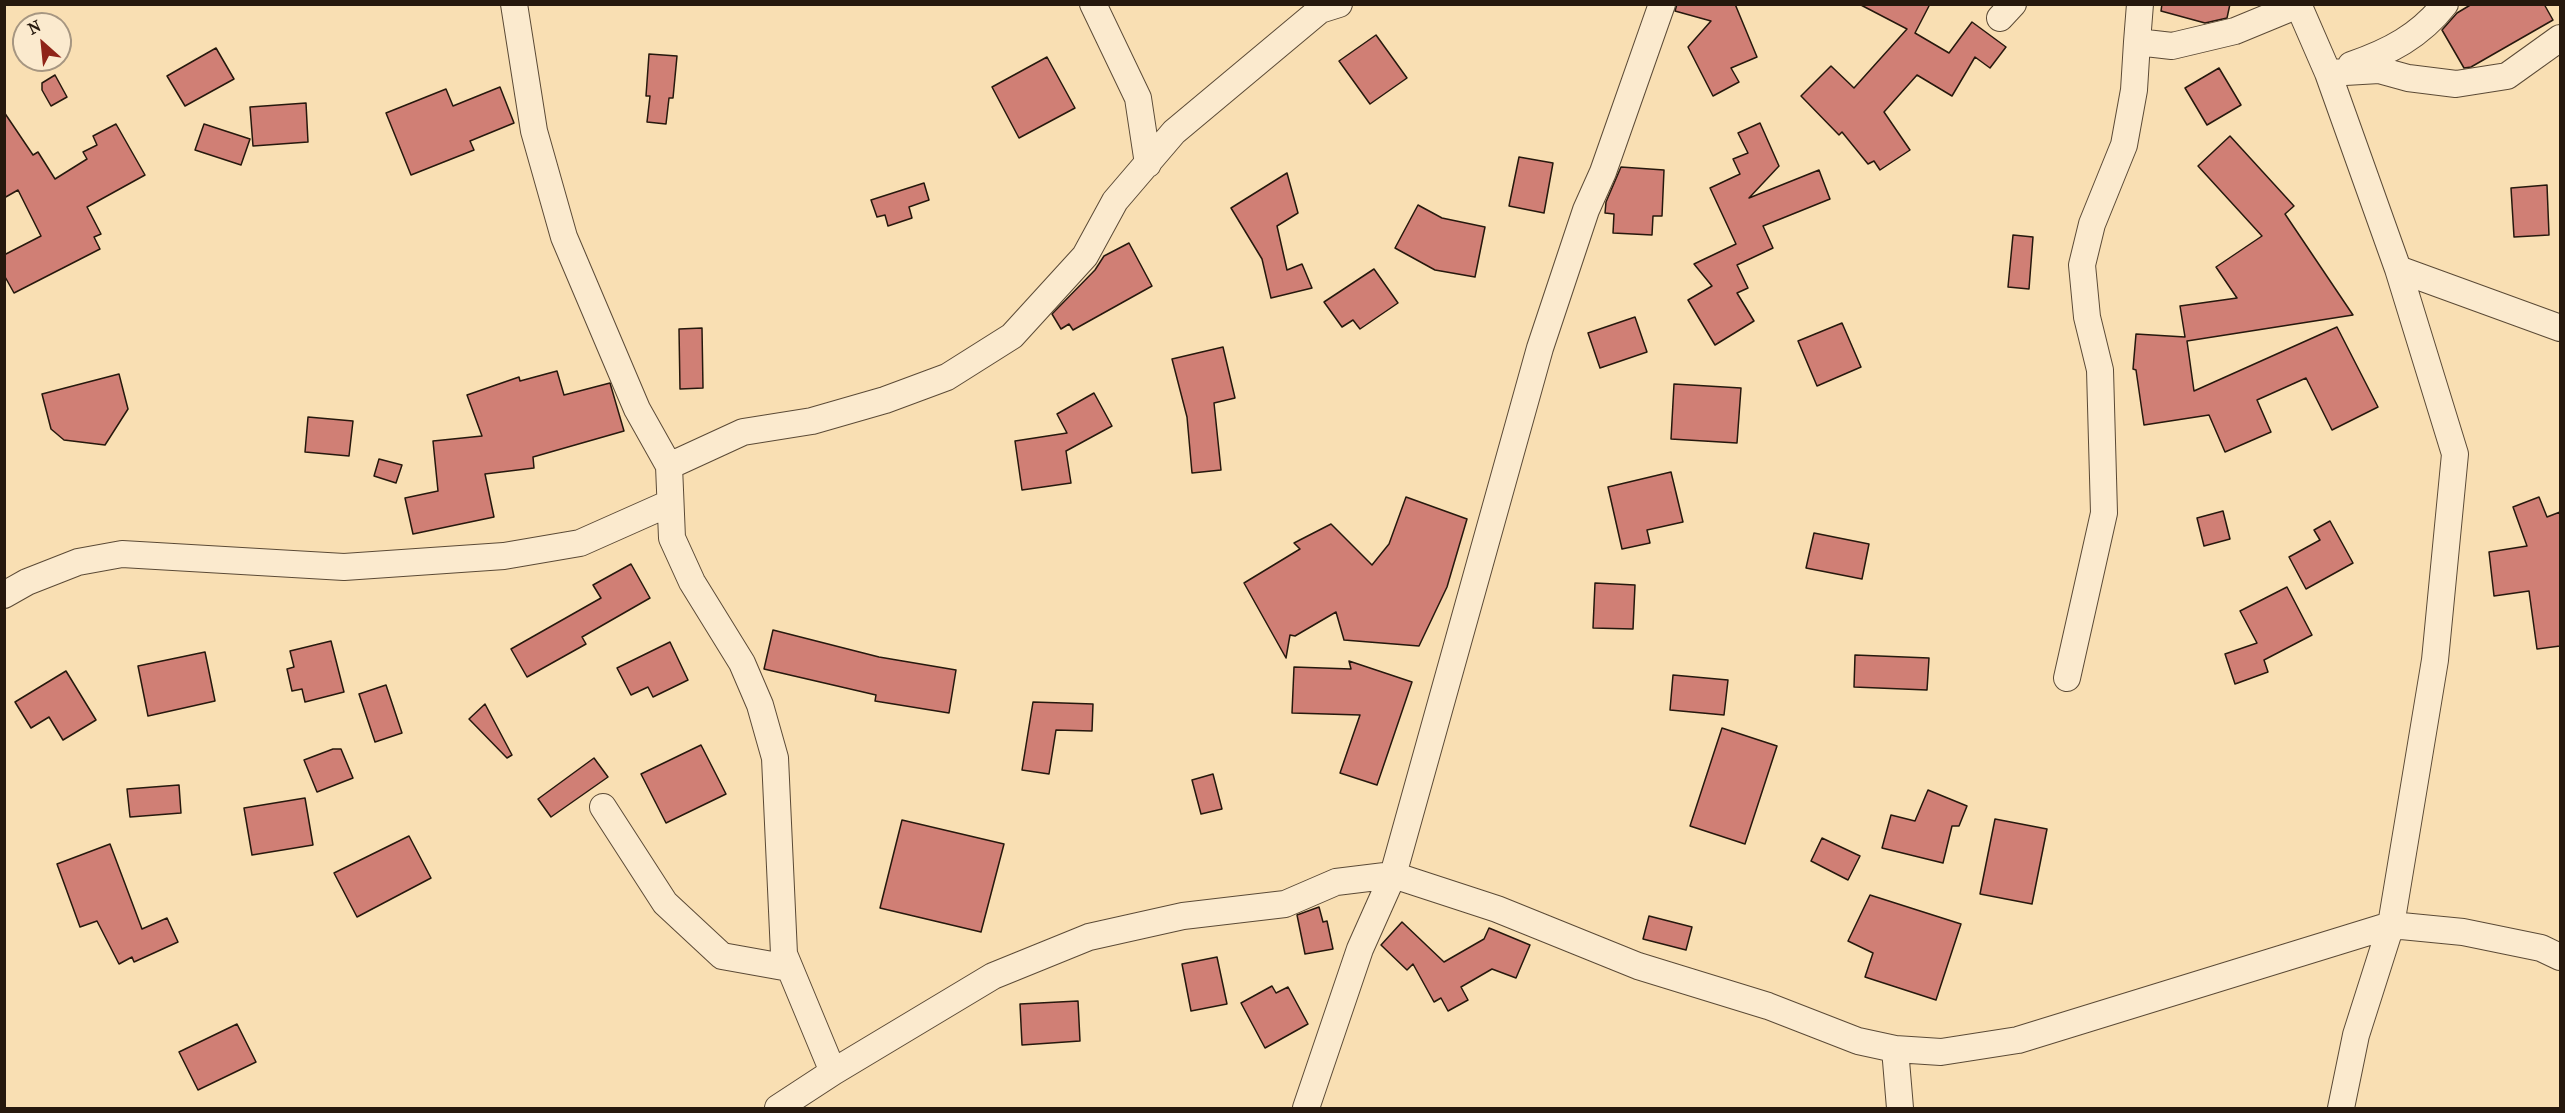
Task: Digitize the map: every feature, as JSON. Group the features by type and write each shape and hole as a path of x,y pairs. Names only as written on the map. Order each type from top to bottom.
{"street":[{"path":"514,4 534,131 564,237 637,409 669,466 672,538 692,582 742,663 760,705 775,758 784,954 833,1072"},
{"path":"1093,4 1138,98 1148,164"},
{"path":"669,466 743,432 812,421 896,396 947,376 1012,336 1085,256 1115,201 1174,132 1237,82 1281,40 1320,10 1340,4"},
{"path":"1306,1108 1360,949 1393,875 1540,348 1586,210 1603,172 1662,4"},
{"path":"2067,678 2104,513 2100,370 2087,317 2082,265 2092,224 2124,145 2134,90 2140,4"},
{"path":"2328,73 2388,52 2422,30 2445,4"},
{"path":"2137,42 2172,46 2235,31 2297,5 2328,73 2397,269 2455,454 2435,660 2391,925 2356,1035 2341,1108"},
{"path":"2328,73 2379,70 2408,78 2456,84 2466,83 2507,76 2560,38"},
{"path":"2397,269 2560,328"},
{"path":"4,595 27,582 78,562 122,554 344,567 504,556 580,543 670,503"},
{"path":"603,807 665,903 722,956 789,968"},
{"path":"778,1108 833,1072 993,976 1089,937 1183,916 1285,904 1336,882 1393,875 1497,909 1638,966 1768,1006 1858,1041 1896,1049 1941,1052 2018,1040 2391,925 2463,932 2541,948 2560,957"},
{"path":"1896,1049 1900,1108"}],"building":[{"path":"1677,4 1735,4 1757,57 1731,68 1739,82 1713,96 1688,47 1711,21 1675,11"},
{"path":"1859,4 1930,4 1915,33 1949,53 1972,22 2006,47 1990,68 1975,57 1952,96 1917,75 1884,112 1910,150 1880,170 1874,161 1868,164 1842,132 1839,135 1801,96 1831,66 1854,88 1907,29"},
{"path":"2162,4 2230,4 2227,18 2205,23 2161,11"},
{"path":"2472,4 2544,4 2553,20 2471,67 2464,68 2442,30 2457,13"},
{"path":"1376,35 1407,78 1370,104 1339,61"},
{"path":"216,48 234,79 185,106 167,76"},
{"path":"649,54 677,56 673,98 669,98 666,124 647,122 650,96 646,96"},
{"path":"1047,57 1075,108 1019,138 992,87"},
{"path":"2219,68 2241,105 2207,125 2185,88"},
{"path":"55,75 67,97 51,106 42,90 42,83"},
{"path":"500,87 514,123 470,141 474,150 411,175 386,113 446,89 453,106"},
{"path":"306,103 308,142 253,146 250,107"},
{"path":"4,112 33,155 38,152 55,179 87,159 83,152 97,145 93,136 116,124 145,175 87,207 101,234 94,237 100,249 14,293 4,275 4,255 41,236 18,190 4,198"},
{"path":"1760,123 1779,166 1749,198 1819,170 1830,199 1763,226 1773,248 1737,265 1748,288 1737,293 1754,321 1715,345 1688,300 1712,286 1694,264 1736,244 1710,188 1740,174 1733,159 1748,153 1738,133"},
{"path":"204,124 250,139 241,165 195,150"},
{"path":"2230,136 2294,206 2285,214 2353,315 2187,341 2194,391 2337,327 2378,407 2332,430 2306,378 2257,400 2271,432 2225,452 2209,415 2144,425 2136,370 2133,369 2136,334 2185,337 2180,306 2237,298 2216,267 2262,236 2198,166"},
{"path":"1519,157 1553,163 1544,213 1509,206"},
{"path":"1621,167 1664,170 1662,216 1653,216 1652,235 1613,233 1614,214 1605,213 1606,202"},
{"path":"1287,173 1298,213 1277,226 1287,270 1302,264 1312,288 1271,298 1262,259 1231,208"},
{"path":"924,183 929,200 909,207 912,218 888,226 885,215 877,217 871,200"},
{"path":"2547,185 2549,235 2514,237 2511,188"},
{"path":"1418,205 1442,218 1485,227 1475,277 1435,270 1395,248"},
{"path":"2013,235 2033,237 2029,289 2008,287"},
{"path":"1129,243 1152,286 1073,330 1069,324 1061,329 1052,314 1095,270 1104,256"},
{"path":"1374,269 1398,303 1360,329 1353,320 1342,327 1324,302"},
{"path":"1635,317 1647,352 1600,368 1588,333"},
{"path":"1842,323 1861,367 1817,386 1798,341"},
{"path":"702,328 703,388 680,389 679,329"},
{"path":"1223,347 1235,398 1214,403 1221,470 1192,473 1187,417 1172,359"},
{"path":"557,371 564,395 610,383 624,431 533,457 534,468 485,474 494,517 413,534 405,498 438,491 433,441 482,436 467,395 519,377 520,381"},
{"path":"119,374 128,409 105,445 64,440 51,429 42,394"},
{"path":"1674,384 1741,388 1737,443 1671,439"},
{"path":"1094,393 1112,426 1066,451 1071,483 1022,490 1015,441 1067,433 1057,414"},
{"path":"308,417 353,421 349,456 305,452"},
{"path":"379,459 402,465 396,483 374,476"},
{"path":"1671,472 1683,522 1647,530 1650,543 1622,549 1608,487"},
{"path":"1406,497 1467,519 1447,587 1419,646 1344,640 1336,612 1295,636 1290,635 1286,658 1244,583 1300,549 1294,543 1331,524 1372,565 1389,544"},
{"path":"2539,497 2547,517 2560,512 2560,646 2537,649 2529,591 2494,596 2489,552 2527,546 2513,507"},
{"path":"2223,511 2230,539 2204,546 2197,518"},
{"path":"2330,521 2353,563 2306,589 2289,557 2320,540 2314,530"},
{"path":"1814,533 1869,544 1862,579 1806,568"},
{"path":"631,564 650,598 582,637 586,644 527,677 511,649 601,598 593,585"},
{"path":"1595,583 1635,585 1633,629 1593,628"},
{"path":"2287,587 2312,635 2264,660 2268,672 2235,684 2225,654 2257,643 2240,611"},
{"path":"773,630 879,657 956,670 949,713 875,701 876,695 764,669"},
{"path":"331,641 344,692 305,702 302,689 292,691 287,669 294,667 290,651"},
{"path":"670,642 688,680 653,697 648,687 631,695 617,668"},
{"path":"205,652 215,701 148,716 138,666"},
{"path":"1855,655 1929,658 1927,690 1854,687"},
{"path":"1349,661 1412,682 1377,785 1340,773 1360,715 1292,713 1294,667 1351,669"},
{"path":"66,671 96,720 63,740 49,717 31,728 15,702"},
{"path":"1673,675 1728,680 1724,715 1670,710"},
{"path":"386,685 402,733 375,742 359,694"},
{"path":"1033,702 1093,704 1092,731 1056,730 1049,774 1022,770"},
{"path":"485,704 512,755 507,758 469,719"},
{"path":"1722,728 1777,746 1745,844 1690,826"},
{"path":"701,745 726,794 666,823 641,774"},
{"path":"333,749 341,749 353,778 317,792 304,760"},
{"path":"594,758 608,777 551,817 538,799"},
{"path":"1213,774 1222,809 1201,814 1192,780"},
{"path":"179,785 181,813 130,817 127,789"},
{"path":"1928,790 1967,806 1959,826 1952,826 1943,863 1882,848 1891,815 1915,821"},
{"path":"305,798 313,845 252,855 244,808"},
{"path":"1995,819 2047,829 2032,904 1980,894"},
{"path":"902,820 1004,844 981,932 880,908"},
{"path":"409,836 431,878 357,917 334,873"},
{"path":"1822,838 1860,856 1848,880 1811,861"},
{"path":"110,844 142,929 167,918 178,942 134,962 132,957 119,964 97,921 80,927 57,864"},
{"path":"1870,895 1961,924 1936,1000 1865,977 1873,953 1848,941"},
{"path":"1319,907 1323,922 1327,921 1333,949 1305,954 1297,915"},
{"path":"1649,916 1692,927 1686,950 1643,939"},
{"path":"1402,922 1444,962 1484,939 1489,928 1530,945 1516,978 1492,969 1461,987 1468,1000 1448,1011 1441,998 1434,1002 1413,964 1407,970 1381,945"},
{"path":"1217,957 1227,1004 1191,1011 1182,964"},
{"path":"1272,986 1276,993 1288,987 1308,1024 1265,1048 1241,1003"},
{"path":"1078,1001 1080,1041 1022,1045 1020,1004"},
{"path":"237,1024 256,1062 198,1090 179,1052"}]}
